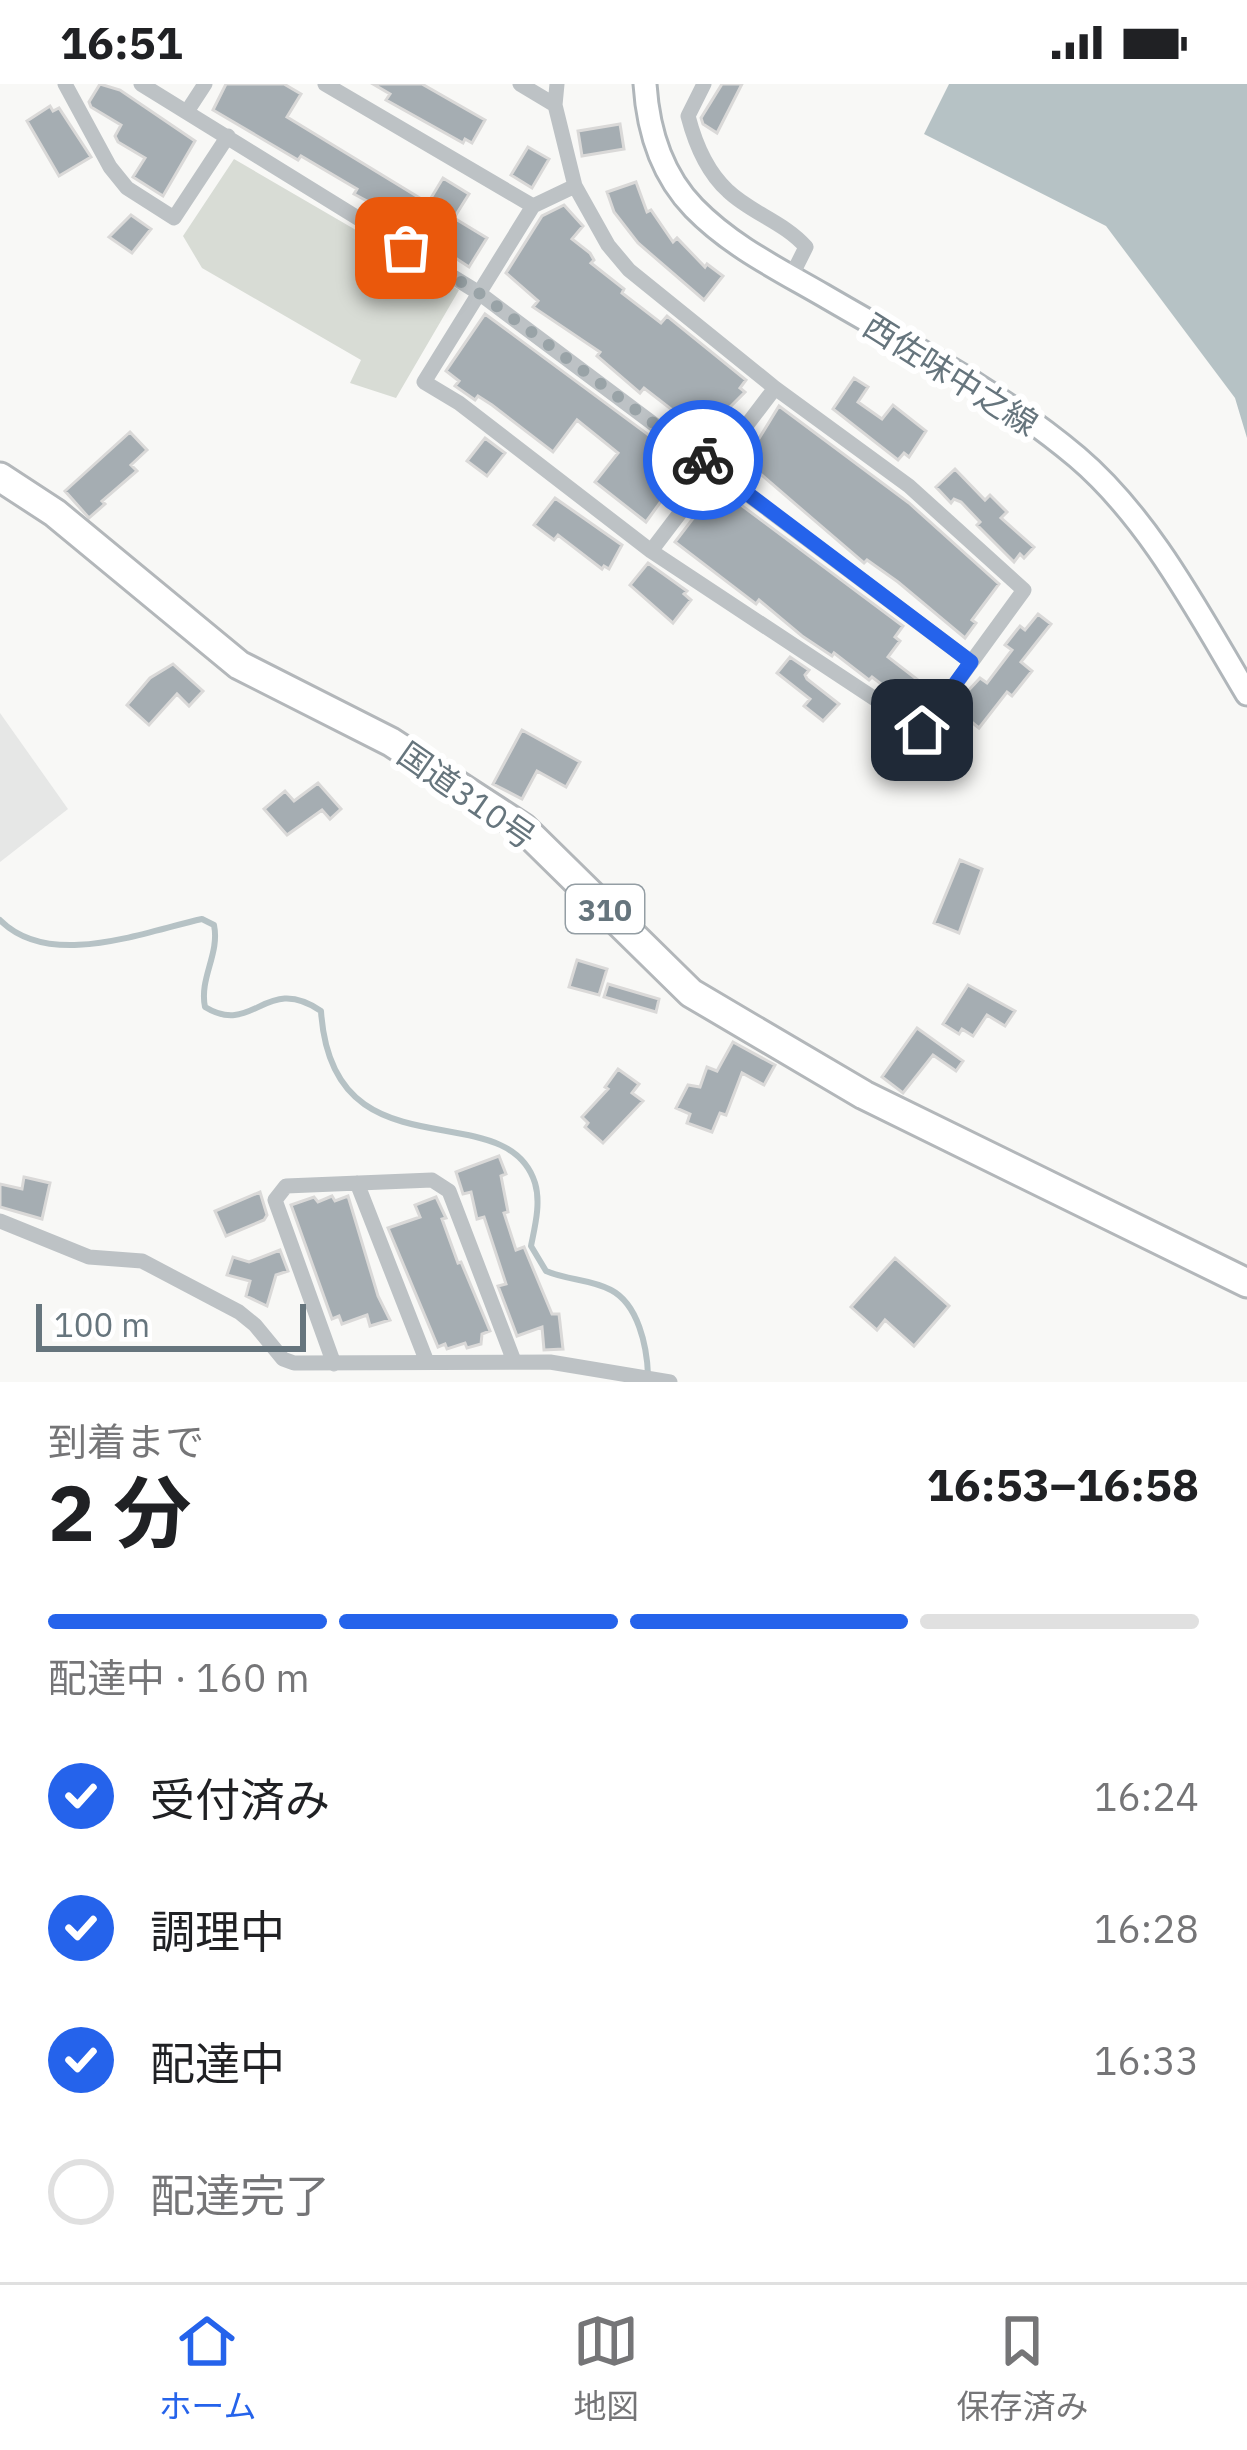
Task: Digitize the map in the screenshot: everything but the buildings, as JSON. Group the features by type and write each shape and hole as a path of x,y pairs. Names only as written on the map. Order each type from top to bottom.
{"highway":[{"name":"国道310号","path":"0,477 55,513 239,665 391,742 523,828 691,993 865,1095 1247,1283"}],"main road":[{"name":"西佐味中之線","path":"645,84 656,149 692,207 734,244 1006,403 1082,461 1166,563 1247,694"}],"street":[{"path":"64,84 110,167 127,188 174,218 228,136"},
{"path":"141,84 479,293 971,662"},
{"path":"188,110 205,84"},
{"path":"325,84 532,206"},
{"path":"520,84 555,105"},
{"path":"557,84 555,105 575,185 608,245 629,270 775,388 910,486 1024,590 922,730 651,550 424,382 532,206 575,185"},
{"path":"704,84 688,116 696,149 728,191 794,233 806,247 791,277"},
{"path":"651,550 775,388"},
{"path":"334,1364 275,1200 286,1186 432,1180 449,1191 514,1361"},
{"path":"357,1183 428,1361"},
{"path":"0,1221 89,1257 142,1261 238,1312 284,1359 334,1364 550,1362 670,1382"}],"shaded area":[{"path":"949,84 1247,84 1247,438 1235,398 1106,226 924,134"},
{"path":"234,159 459,290 396,398 350,383 361,360 202,268 183,236"},
{"path":"0,713 68,809 0,862"}],"waterway":[{"path":"0,920 21,935 70,945 125,938 202,919 214,925 205,1007 236,1015 273,1001 302,1001 321,1011 332,1063 355,1097 386,1116 491,1141 518,1156 537,1191 531,1246 546,1271 603,1286 620,1296 639,1327 648,1375"}],"way so far":[{"path":"406,248 479,293 703,460"}],"route":[{"path":"703,460 971,662 922,730"}]}
